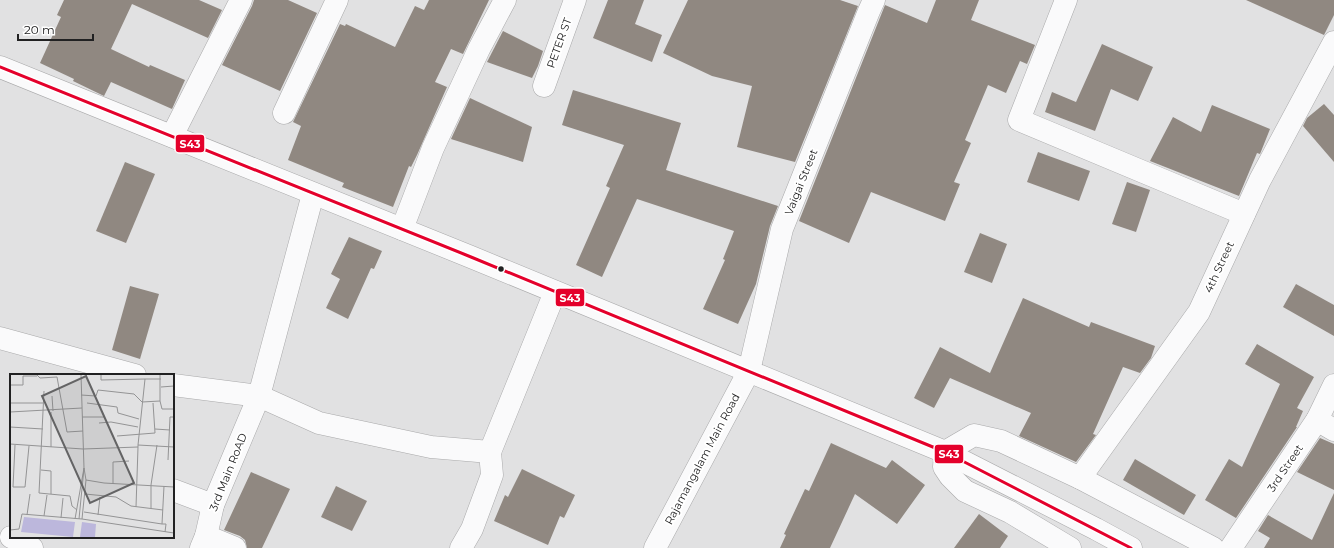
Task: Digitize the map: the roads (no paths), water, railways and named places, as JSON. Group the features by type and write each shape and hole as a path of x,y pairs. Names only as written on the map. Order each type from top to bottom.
{"street":[{"path":"172,136 241,0"},
{"path":"284,113 337,0"},
{"path":"402,229 433,148 479,50 505,0"},
{"name":"PETER ST","path":"544,86 575,0"},
{"name":"Vaigai Street","path":"748,371 782,229 874,0"},
{"path":"1066,0 1019,120 1244,214"},
{"name":"4th Street","path":"1080,478 1199,312 1260,180 1334,42"},
{"path":"0,67 402,229 945,452 1096,528 1131,548"},
{"name":"3rd Main RoAD","path":"204,542 213,505 259,396 313,194"},
{"path":"461,548 472,529 492,475 490,452 555,292"},
{"path":"0,338 131,374"},
{"name":"Rajamangalam Main Road","path":"655,548 748,371"},
{"path":"174,385 259,396 319,423 431,447 490,452"},
{"name":"3rd Street","path":"1231,548 1325,425 1334,385"},
{"path":"945,452 974,435 1001,441 1080,478 1213,548"},
{"path":"945,452 944,466 950,476 965,491 1010,512 1070,548"},
{"path":"174,490 213,505"},
{"path":"0,531 10,536"},
{"path":"13,538 32,548"},
{"path":"204,542 235,548"}]}
